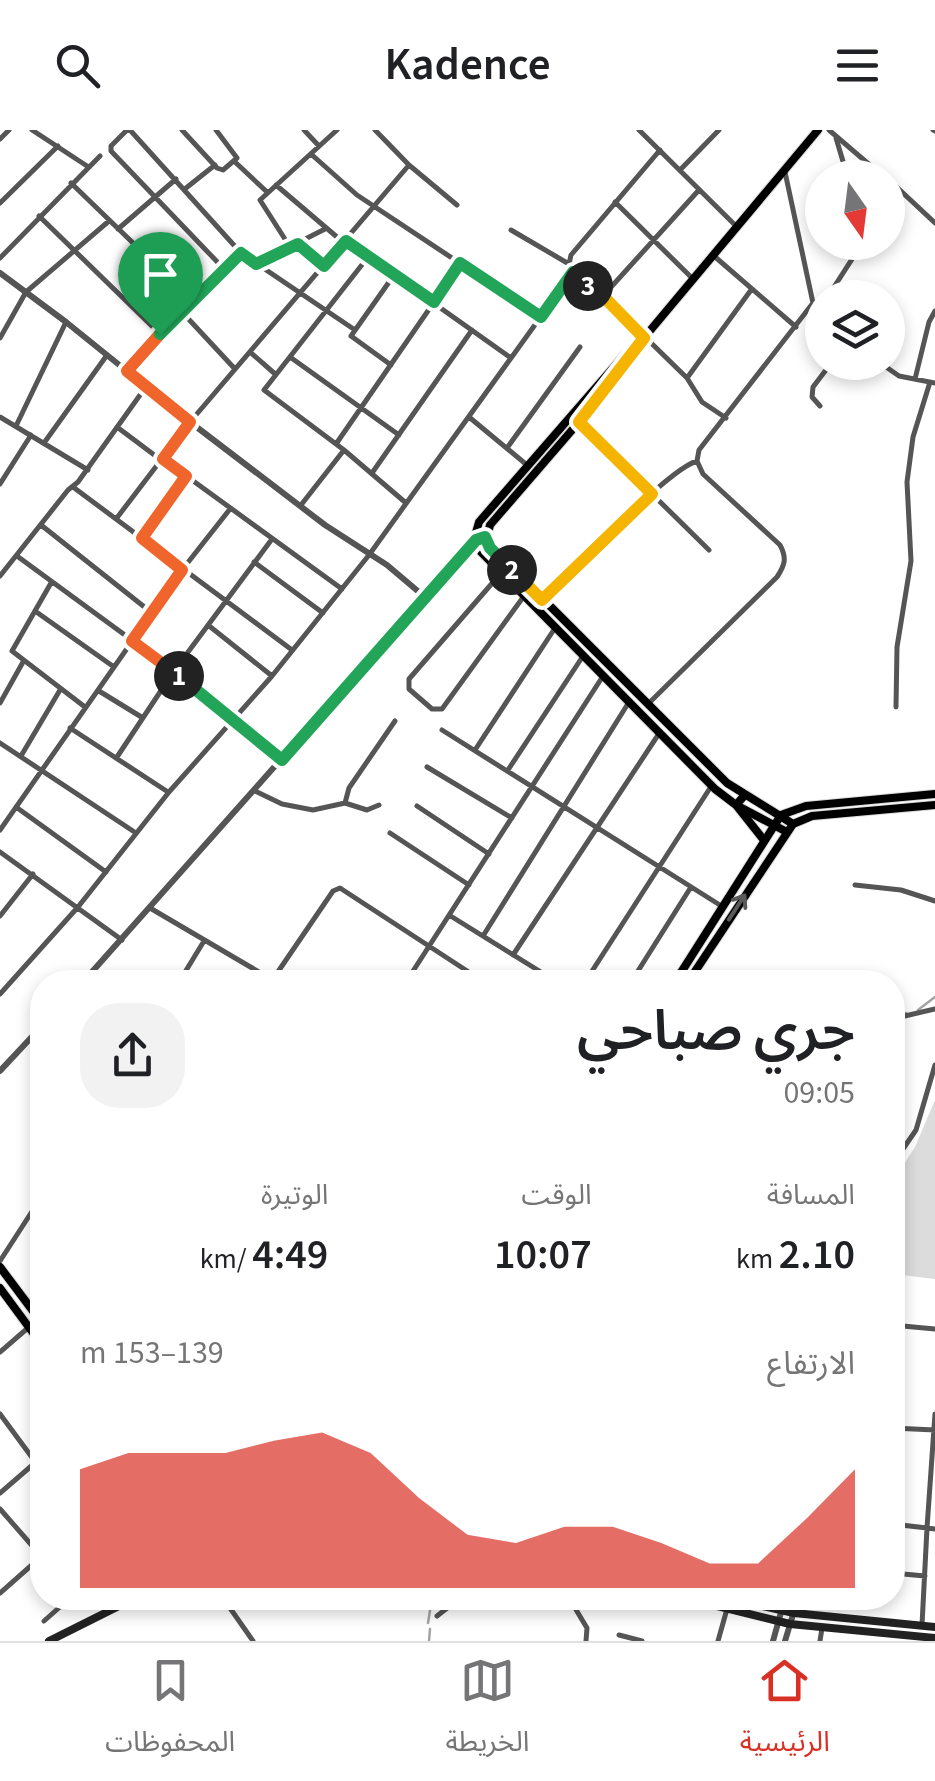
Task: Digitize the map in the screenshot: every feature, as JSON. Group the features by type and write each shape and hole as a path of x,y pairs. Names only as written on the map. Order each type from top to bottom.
{"main road":[{"path":"480,538 818,130"},
{"path":"641,342 628,351 479,522 481,552 736,805 763,839"},
{"path":"480,538 727,784 793,824"},
{"path":"683,970 781,814 806,806 935,794"},
{"path":"736,805 744,796"},
{"path":"736,805 785,831"},
{"path":"696,970 793,824 812,816 935,805"},
{"path":"0,1264 30,1306"},
{"path":"0,1288 29,1327"},
{"path":"49,1641 111,1610"},
{"path":"730,1610 790,1624 935,1638"},
{"path":"778,1610 935,1627"}],"street":[{"path":"0,139 9,130"},
{"path":"32,130 87,166"},
{"path":"225,270 111,151 111,146 129,130 241,253 356,330"},
{"path":"182,130 224,170 237,156 216,130"},
{"path":"304,130 320,146"},
{"path":"290,247 261,203 266,192 337,130"},
{"path":"375,130 457,205"},
{"path":"639,130 738,228"},
{"path":"680,169 719,130"},
{"path":"832,132 842,160"},
{"path":"832,132 865,160"},
{"path":"1,201 58,146"},
{"path":"569,264 571,255 660,150"},
{"path":"311,154 352,192 541,317"},
{"path":"0,258 100,156"},
{"path":"235,162 266,192"},
{"path":"116,519 190,422 409,164"},
{"path":"185,189 215,165"},
{"path":"785,172 808,280"},
{"path":"118,229 176,179"},
{"path":"71,183 193,301"},
{"path":"276,185 325,229 512,359"},
{"path":"603,296 698,191"},
{"path":"905,195 935,223"},
{"path":"615,202 694,280"},
{"path":"39,216 160,334"},
{"path":"0,338 26,292 109,222"},
{"path":"256,264 325,229"},
{"path":"511,230 569,264 573,272 603,296 641,342 686,378 702,402 726,418"},
{"path":"298,244 324,266"},
{"path":"127,371 241,253"},
{"path":"714,256 796,327"},
{"path":"368,257 264,387 266,393 344,450 406,503"},
{"path":"336,444 460,263"},
{"path":"0,994 272,676 369,555 573,272"},
{"path":"390,365 352,339 394,275"},
{"path":"1,276 426,598"},
{"path":"686,378 751,290"},
{"path":"915,379 935,311"},
{"path":"182,312 236,370"},
{"path":"647,705 778,577 784,565 786,556 780,545 703,474 697,461 700,450 805,314"},
{"path":"16,426 66,322"},
{"path":"372,473 472,330"},
{"path":"507,448 580,347"},
{"path":"250,352 276,374"},
{"path":"44,443 107,354"},
{"path":"290,357 399,435"},
{"path":"896,708 897,647 911,560 908,469 913,438 932,382 905,377"},
{"path":"818,380 812,387 812,397 820,406"},
{"path":"0,576 88,470 145,388"},
{"path":"0,417 88,470"},
{"path":"469,417 527,465"},
{"path":"579,422 709,550"},
{"path":"117,427 342,589"},
{"path":"0,484 2,475 31,435"},
{"path":"301,504 344,450"},
{"path":"542,600 652,494 697,461"},
{"path":"142,538 186,476"},
{"path":"72,487 292,650"},
{"path":"0,830 182,570 230,509"},
{"path":"41,525 152,613"},
{"path":"94,970 480,538"},
{"path":"117,757 174,671 272,540"},
{"path":"17,556 174,671 282,760"},
{"path":"254,562 322,613"},
{"path":"501,572 409,679 408,688 432,709 442,709 524,596"},
{"path":"52,582 12,647 13,654 86,707"},
{"path":"34,611 114,667"},
{"path":"207,625 272,676"},
{"path":"475,750 556,628"},
{"path":"508,771 584,656"},
{"path":"0,703 24,662"},
{"path":"415,970 603,676"},
{"path":"21,756 60,689"},
{"path":"98,690 144,718"},
{"path":"483,936 629,702"},
{"path":"345,803 350,788 395,721"},
{"path":"70,728 169,792"},
{"path":"442,730 723,906"},
{"path":"513,955 660,732"},
{"path":"1,744 136,833"},
{"path":"427,768 512,818"},
{"path":"593,970 712,785"},
{"path":"255,791 282,804 309,810 328,810 345,803 367,810 379,806"},
{"path":"417,806 489,854"},
{"path":"16,807 106,872"},
{"path":"390,833 468,886"},
{"path":"0,852 122,940"},
{"path":"0,916 33,874"},
{"path":"855,885 901,890 935,901"},
{"path":"639,970 691,887"},
{"path":"281,970 338,888 465,970"},
{"path":"150,908 253,970"},
{"path":"450,915 537,970"},
{"path":"186,970 204,941"},
{"path":"905,1016 935,1009"},
{"path":"0,1072 30,1039"},
{"path":"905,1146 916,1130 935,1065"},
{"path":"0,1264 30,1215"},
{"path":"905,1326 935,1329"},
{"path":"0,1352 29,1327"},
{"path":"0,1414 30,1454"},
{"path":"922,1626 935,1414"},
{"path":"905,1429 934,1430"},
{"path":"0,1492 30,1467"},
{"path":"0,1509 30,1543"},
{"path":"0,1526 8,1518"},
{"path":"905,1525 931,1528"},
{"path":"0,1592 30,1566"},
{"path":"905,1574 925,1576"},
{"path":"44,1621 56,1610"},
{"path":"231,1610 253,1641"},
{"path":"437,1616 445,1610"},
{"path":"576,1610 586,1628 586,1641"},
{"path":"718,1641 726,1610"},
{"path":"786,1641 795,1610"},
{"path":"773,1641 782,1611"},
{"path":"820,1641 822,1628"},
{"path":"619,1635 642,1641"}],"shaded area":[{"path":"935,1100 935,1279 905,1275 905,1162"}],"waterway":[{"path":"918,1010 935,997"},
{"path":"428,1623 430,1610"},
{"path":"429,1641 430,1629"}],"route":[{"path":"346,241 434,302 460,263 541,317 573,272 644,338 579,422 652,494 542,600 490,548 485,537 476,540 282,760 132,641 182,570 142,538 186,476 163,459 190,422 127,371 160,334 241,253 256,264 298,244 324,266 346,241"}]}
